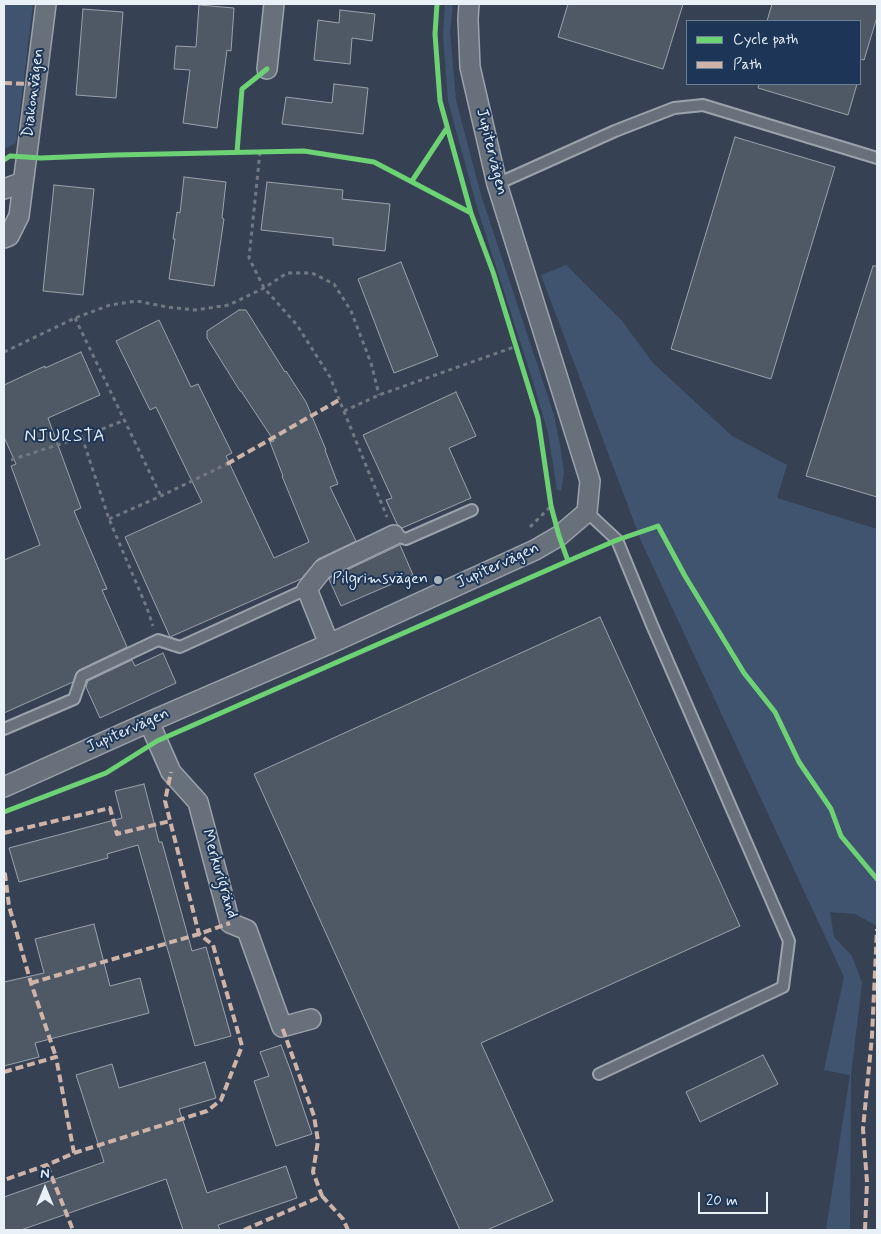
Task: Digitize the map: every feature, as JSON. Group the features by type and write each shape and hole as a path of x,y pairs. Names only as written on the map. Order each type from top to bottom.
{"street":[{"name":"Diakonvägen","path":"4,238 9,236 18,216 46,4"},
{"path":"267,69 274,4"},
{"name":"Jupitervägen","path":"4,787 329,644 535,550 559,536 587,512 590,481 497,184 470,68 469,4"},
{"path":"4,189 23,182"},
{"path":"329,644 307,589 323,569 394,535"},
{"name":"Merkurigränd","path":"149,722 171,772 198,802 230,923 247,930 282,1027 311,1019"}],"lane":[{"path":"497,184 615,131 674,108 703,105 877,158"},
{"path":"394,535 406,538 472,510"},
{"path":"587,512 617,540 789,941 783,987 600,1074"},
{"path":"4,729 74,699 82,676 158,640 180,647 307,589"}],"path":[{"path":"252,152 269,152"},
{"path":"260,152 249,258 264,288 297,326 330,377 394,535"},
{"path":"4,352 75,318 110,304 137,302 195,310 229,304 264,288 287,273 312,273 334,284 351,311 371,363 379,395"},
{"path":"75,318 161,496"},
{"path":"514,337 519,355"},
{"path":"344,412 379,395 517,346"},
{"path":"11,460 82,438 125,420"},
{"path":"82,438 109,519 147,608 158,640"},
{"path":"109,519 227,464"},
{"path":"550,496 559,536"}],"shaded area":[{"path":"4,4 33,4 16,143 4,149"},
{"path":"445,4 453,4 450,32 456,100 481,195 554,415 564,473 561,491 557,490 548,433 477,207 448,101 443,35"},
{"path":"566,265 622,321 653,363 732,436 787,465 777,498 877,529 877,926 855,914 830,912 834,937 852,956 862,983 851,1075 850,1230 826,1230 850,1075 824,1070 844,977 642,543 541,275"}],"building":[{"path":"568,4 683,4 663,69 558,37"},
{"path":"772,4 877,4 877,17 864,60 861,59 861,20 767,20"},
{"path":"199,5 234,8 231,51 227,50 217,128 183,123 190,70 174,69 176,46 196,47"},
{"path":"83,9 123,12 116,98 76,95"},
{"path":"340,10 375,14 372,41 352,38 350,64 314,60 318,20 339,23"},
{"path":"334,84 368,88 363,134 282,124 286,97 332,103"},
{"path":"759,85 857,85 848,115 758,88"},
{"path":"735,137 835,167 771,379 671,349"},
{"path":"184,177 226,182 222,218 224,219 214,286 169,279 175,239 173,239 177,212 180,213"},
{"path":"267,182 343,190 342,199 390,204 385,251 333,245 333,238 261,230"},
{"path":"54,185 94,189 83,295 43,291"},
{"path":"401,262 438,356 394,373 358,279"},
{"path":"873,266 877,266 877,497 806,476"},
{"path":"239,310 246,310 306,402 338,484 330,487 356,541 318,559 301,579 170,637 125,537 202,502 156,407 150,410 116,341 159,320 191,387 198,384 232,453 226,456 274,558 309,542 270,442 274,441 207,338 207,331"},
{"path":"81,352 100,395 48,418 81,508 74,511 107,589 102,590 127,647 79,670 73,682 4,713 4,560 40,545 11,466 16,464 4,437 4,385"},
{"path":"456,392 476,436 449,448 471,498 402,528 397,524 386,500 392,498 363,435"},
{"path":"400,545 413,575 341,606 329,579"},
{"path":"600,617 740,926 481,1043 553,1201 487,1230 460,1230 254,774"},
{"path":"163,653 176,683 100,718 86,687 88,681 132,660 135,666"},
{"path":"144,784 159,842 162,842 192,951 206,947 231,1036 195,1046 138,845 107,854 108,858 19,882 9,848 122,818 115,791"},
{"path":"94,924 110,986 140,978 149,1013 35,1043 39,1057 4,1066 4,982 44,973 35,939"},
{"path":"281,1045 312,1134 276,1146 254,1081 269,1076 260,1052"},
{"path":"763,1055 778,1084 700,1122 686,1092"},
{"path":"205,1062 216,1098 179,1109 207,1193 286,1166 297,1198 218,1225 220,1230 183,1230 166,1179 21,1230 4,1230 4,1197 104,1162 76,1075 112,1064 119,1088"}],"marked path":[{"path":"4,83 35,84"},
{"path":"227,464 339,400"},
{"path":"74,1153 207,1111 221,1100 242,1046 213,945 199,934 165,801 171,772"},
{"path":"4,833 110,808 117,834 170,821"},
{"path":"4,874 9,906 31,983 56,1057"},
{"path":"31,983 199,934 230,923"},
{"path":"865,1230 867,1182 863,1129 872,1036 877,929"},
{"path":"244,1230 322,1196 313,1172 318,1141 314,1116 282,1027"},
{"path":"4,1072 56,1057 74,1153 4,1180"},
{"path":"47,1165 73,1230"},
{"path":"322,1196 343,1219 348,1230"}],"cycle path":[{"path":"4,812 106,773 157,741 568,561 551,506 538,418 493,272 471,213 440,101 435,34 437,4"},
{"path":"237,152 242,89 267,69"},
{"path":"412,181 447,128"},
{"path":"4,160 10,156 41,158 304,151 374,162 471,213"},
{"path":"568,561 617,540 658,526 685,576 744,673 775,712 799,762 831,809 841,836 877,879"}],"place":[{"name":"Pilgrimsvägen","path":"438,580"}],"district":[{"name":"NJURSTA","path":"65,437"}]}
